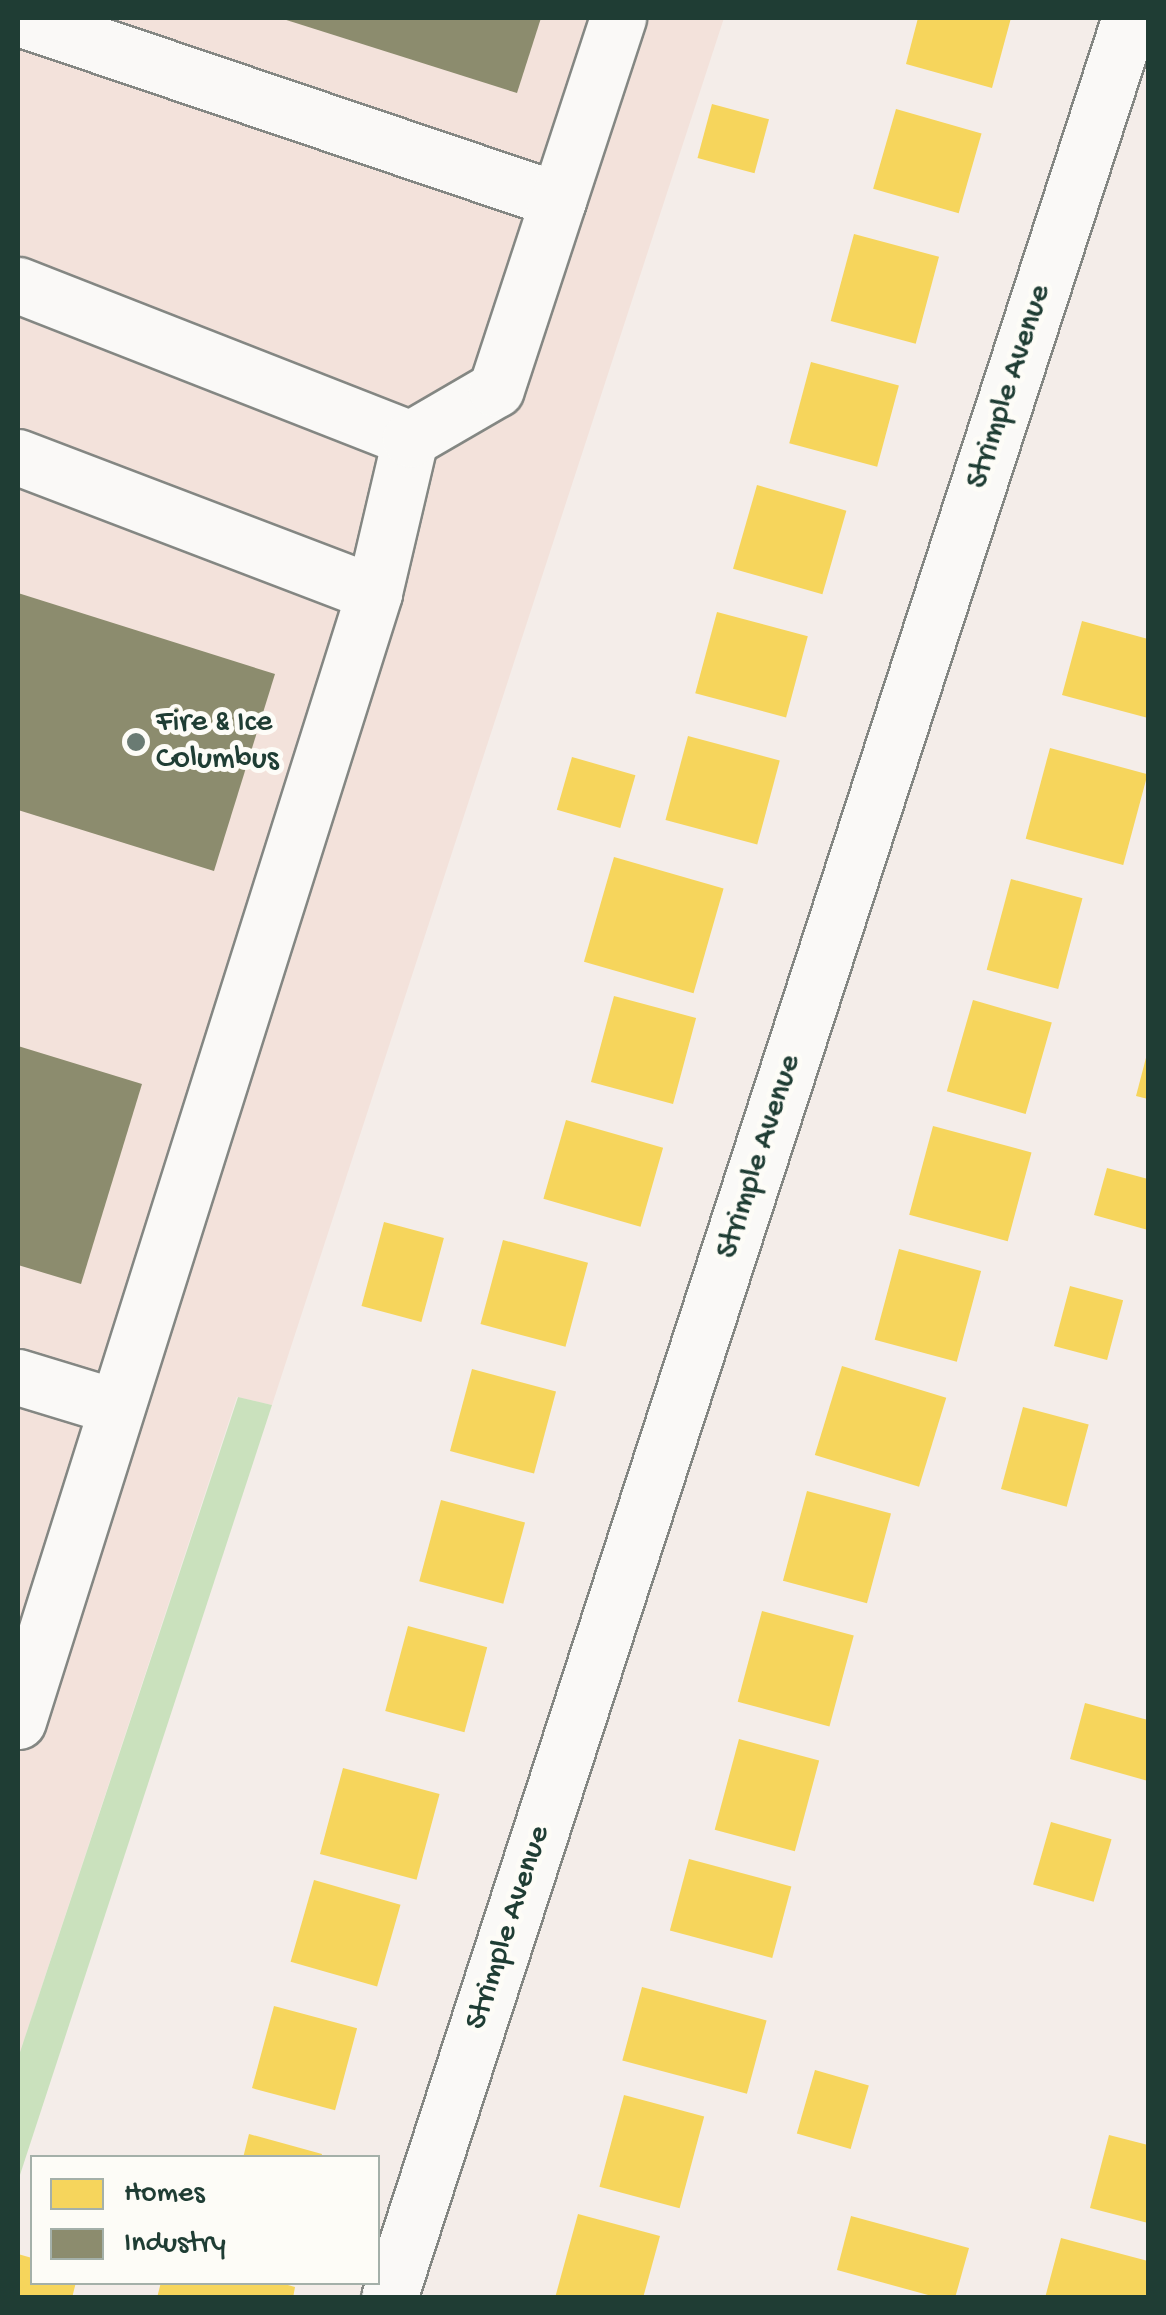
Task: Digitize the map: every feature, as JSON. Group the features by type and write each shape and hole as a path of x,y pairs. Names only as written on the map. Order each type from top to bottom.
{"street":[{"path":"19,18 558,200"},
{"path":"18,1721 374,592 410,438 496,389 618,18"},
{"name":"Strimple Avenue","path":"389,2298 1130,18"},
{"path":"18,285 410,438"},
{"path":"18,457 374,592"},
{"path":"18,1377 116,1407"}],"shaded area":[{"path":"18,18 724,18 272,1405 237,1397 18,2058"}],"green space":[{"path":"238,1397 272,1405 18,2181 18,2058"}],"building: Homes":[{"path":"918,18 1011,18 992,88 906,64"},
{"path":"712,104 769,119 754,173 698,158"},
{"path":"896,109 982,134 959,213 873,189"},
{"path":"854,234 939,257 916,344 831,321"},
{"path":"811,362 899,386 877,467 789,443"},
{"path":"757,485 846,511 822,594 733,569"},
{"path":"717,612 808,636 786,717 695,693"},
{"path":"1082,621 1148,639 1148,718 1062,695"},
{"path":"688,736 780,761 757,845 665,820"},
{"path":"1050,748 1148,774 1123,865 1026,839"},
{"path":"572,757 635,775 620,828 557,810"},
{"path":"614,857 724,888 694,993 584,962"},
{"path":"1011,879 1082,898 1058,989 987,970"},
{"path":"614,996 696,1018 673,1104 591,1082"},
{"path":"973,1000 1052,1023 1026,1114 947,1091"},
{"path":"1148,1054 1148,1099 1136,1096"},
{"path":"566,1120 663,1148 640,1227 543,1199"},
{"path":"933,1126 1032,1152 1008,1241 909,1215"},
{"path":"1107,1168 1148,1179 1148,1230 1094,1215"},
{"path":"384,1222 444,1238 421,1322 361,1306"},
{"path":"503,1240 588,1263 565,1347 480,1324"},
{"path":"899,1249 981,1271 957,1362 875,1340"},
{"path":"1070,1286 1123,1300 1107,1360 1054,1346"},
{"path":"842,1366 946,1398 919,1487 815,1455"},
{"path":"472,1369 556,1392 534,1474 450,1451"},
{"path":"1023,1407 1089,1425 1067,1507 1001,1489"},
{"path":"807,1491 891,1514 867,1603 783,1581"},
{"path":"441,1500 525,1523 503,1604 419,1581"},
{"path":"762,1611 854,1636 829,1726 738,1702"},
{"path":"408,1626 487,1647 464,1732 385,1711"},
{"path":"1085,1703 1148,1720 1148,1781 1070,1759"},
{"path":"739,1739 819,1760 795,1851 715,1830"},
{"path":"343,1768 440,1794 417,1880 320,1854"},
{"path":"1051,1822 1112,1839 1094,1902 1033,1884"},
{"path":"689,1859 791,1886 772,1958 670,1930"},
{"path":"314,1880 401,1905 377,1987 291,1962"},
{"path":"642,1987 767,2020 747,2094 622,2060"},
{"path":"274,2006 357,2028 335,2110 252,2088"},
{"path":"815,2070 869,2085 851,2149 797,2133"},
{"path":"624,2095 704,2116 680,2208 599,2187"},
{"path":"249,2134 322,2154 322,2155 244,2155"},
{"path":"1109,2135 1148,2145 1148,2223 1090,2208"},
{"path":"578,2214 660,2236 643,2298 555,2298"},
{"path":"851,2216 969,2248 955,2298 939,2298 837,2270"},
{"path":"1061,2238 1148,2261 1148,2298 1045,2298"},
{"path":"18,2254 30,2257 30,2285 75,2285 72,2298 18,2298"},
{"path":"160,2285 295,2287 293,2298 157,2298"}],"building: Industry":[{"path":"280,18 541,18 517,93"},
{"name":"Fire & Ice Columbus","path":"18,593 275,674 214,871 18,810"},
{"path":"18,1046 142,1084 81,1284 18,1265"}],"place":[{"name":"Fire & Ice Columbus","path":"136,742"}]}
